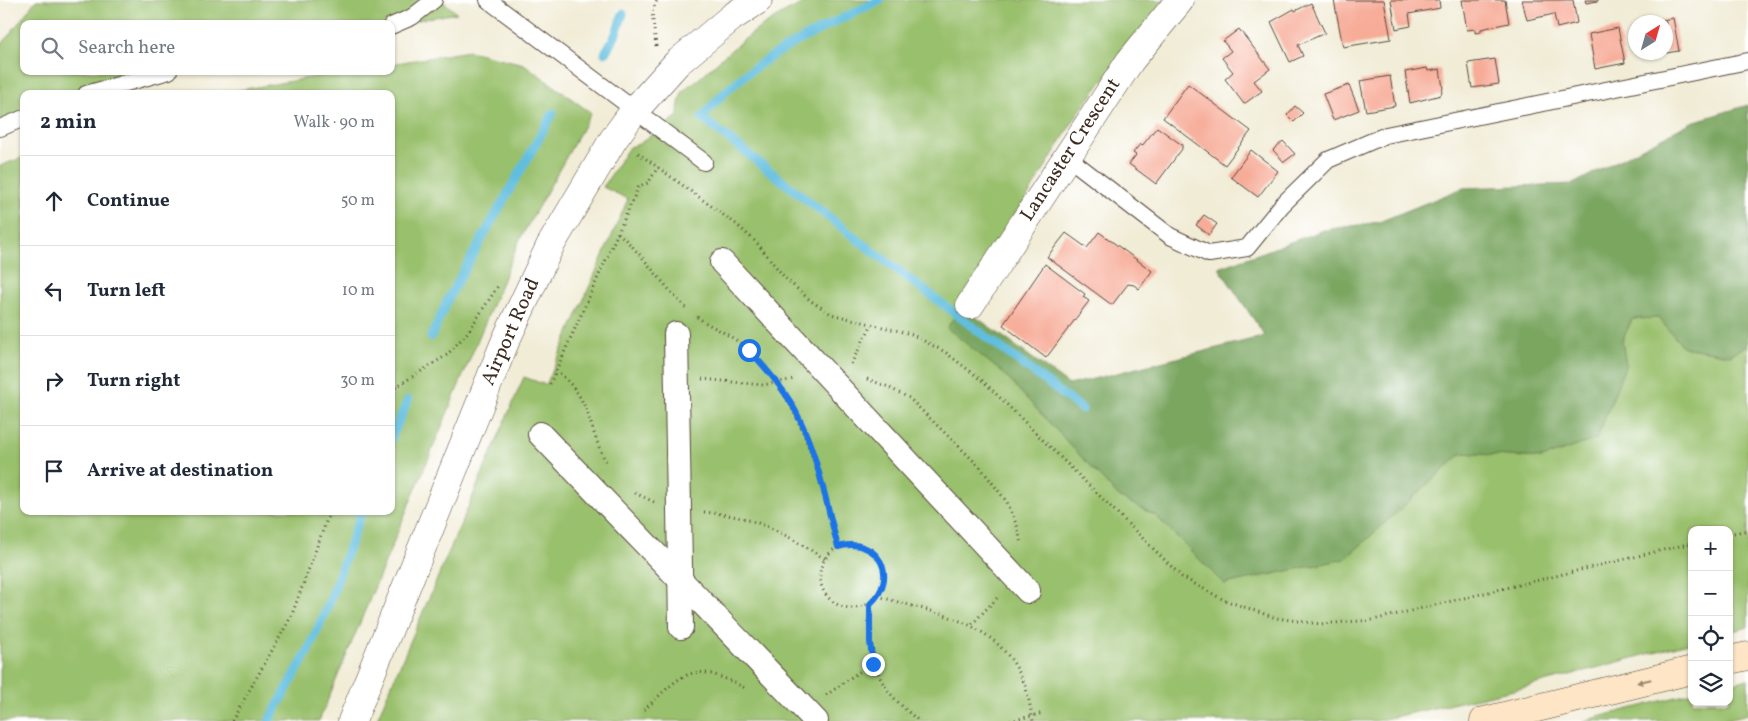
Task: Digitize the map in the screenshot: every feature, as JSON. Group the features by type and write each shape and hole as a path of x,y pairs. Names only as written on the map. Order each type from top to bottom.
{"main road":[{"path":"1733,659 1748,656"},
{"path":"1484,721 1688,671"}],"street":[{"name":"Airport Road","path":"352,721 479,406 541,264 574,203 613,140 634,111 677,62 732,17 758,0"},
{"name":"Lancaster Crescent","path":"970,305 1130,61 1180,0"},
{"path":"722,262 1028,591"},
{"path":"676,334 681,627"},
{"path":"540,434 816,721"}],"lane":[{"path":"395,24 412,17 434,0"},
{"path":"488,0 704,162"},
{"path":"1066,156 1170,236 1208,254 1247,248 1282,205 1328,160 1386,135 1748,62"},
{"path":"100,90 155,75"},
{"path":"0,128 20,120"}],"path":[{"path":"657,0 652,12 657,52"},
{"path":"639,154 736,224 757,243 785,278 811,301 831,314 871,326 911,334 945,352 983,381 1182,577 1224,600 1276,618 1320,624 1373,620 1688,544"},
{"path":"550,384 639,186 648,183 658,167"},
{"path":"618,233 629,243 669,292 689,311"},
{"path":"395,387 446,355 468,332 502,281"},
{"path":"696,316 730,335 749,350 778,383 791,403 806,434 838,547"},
{"path":"849,367 871,326"},
{"path":"232,721 291,617 329,515"},
{"path":"1733,533 1748,530"},
{"path":"849,544 860,545 870,549 878,556 885,577 878,596 870,604 849,609 830,599 823,590 820,580 821,569 825,559 838,547 849,544"},
{"path":"878,596 965,622 993,640 1011,660 1021,676 1028,695 1033,721"},
{"path":"870,604 870,642 873,664 889,694 919,721"},
{"path":"1010,721 1044,713"}],"green space":[{"path":"36,0 441,0 457,13 395,24 395,20 21,20"},
{"path":"811,0 1165,0 1078,113 948,328 1003,373 1119,497 1156,516 1224,584 1345,559 1462,453 1542,458 1625,365 1622,341 1632,319 1659,318 1683,347 1730,355 1748,345 1748,627 1733,631 1733,526 1688,526 1688,643 1518,689 1376,721 376,721 524,377 546,385 628,199 603,187 629,147 639,144 678,116 682,93 686,88 753,33"},
{"path":"20,21 20,75 142,75 85,90 20,90 20,116 0,124 0,47"},
{"path":"469,51 524,64 591,113 519,241 319,721 0,721 0,166 20,158 20,515 395,515 395,90 240,90 326,75 395,75 395,63"},
{"path":"1748,105 1748,345 1730,355 1683,347 1659,318 1632,319 1622,341 1626,364 1597,439 1542,458 1462,453 1345,559 1224,584 1156,516 1119,497 1003,373 947,328 961,306 1069,385 1265,336 1219,268 1324,230 1379,222 1463,188 1573,184 1692,122"},
{"path":"1748,679 1748,714 1720,721 1583,721 1688,694 1688,706 1733,706 1733,683"}],"building":[{"path":"1334,0 1384,0 1391,39 1343,47"},
{"path":"1391,0 1439,0 1440,8 1409,14 1411,26 1396,29"},
{"path":"1462,0 1505,0 1509,23 1481,29 1481,32 1475,33 1475,29 1467,30"},
{"path":"1522,0 1573,0 1577,23 1557,28 1554,14 1527,20"},
{"path":"1585,0 1598,0 1598,1 1586,3"},
{"path":"1311,3 1325,33 1298,45 1303,56 1290,62 1271,22 1294,9 1295,11"},
{"path":"1673,18 1679,51 1673,52"},
{"path":"1618,28 1625,63 1595,69 1589,34"},
{"path":"1239,29 1270,69 1254,81 1262,91 1244,104 1225,79 1233,72 1222,58 1231,51 1223,41"},
{"path":"1495,59 1499,84 1472,88 1468,63"},
{"path":"1427,68 1428,71 1440,69 1443,88 1441,95 1410,103 1405,72"},
{"path":"1390,76 1395,106 1366,111 1360,81"},
{"path":"1188,84 1251,131 1225,165 1163,118"},
{"path":"1349,85 1359,110 1333,120 1323,94"},
{"path":"1295,106 1303,113 1294,122 1287,115"},
{"path":"1157,127 1182,145 1182,149 1156,184 1129,164 1136,155 1133,153 1140,144 1142,146"},
{"path":"1283,141 1295,154 1284,162 1273,150"},
{"path":"1251,150 1278,171 1258,197 1231,177"},
{"path":"1204,215 1217,224 1209,235 1196,225"},
{"path":"1099,232 1152,271 1139,289 1134,285 1128,284 1112,305 1047,257 1066,233 1087,248"},
{"path":"1045,264 1085,294 1083,297 1089,301 1046,358 1003,325"}],"waterway":[{"path":"880,0 807,36 761,64 719,98 702,118 871,250 1082,409"},
{"path":"605,53 615,36 623,14"},
{"path":"431,337 449,297 553,113"},
{"path":"395,430 408,400"},
{"path":"269,721 308,651 329,603 361,515"}],"route":[{"path":"749,350 778,383 791,403 806,434 838,547 849,544 860,545 870,549 878,556 883,566 885,577 883,587 870,604 870,642 873,664"}]}
